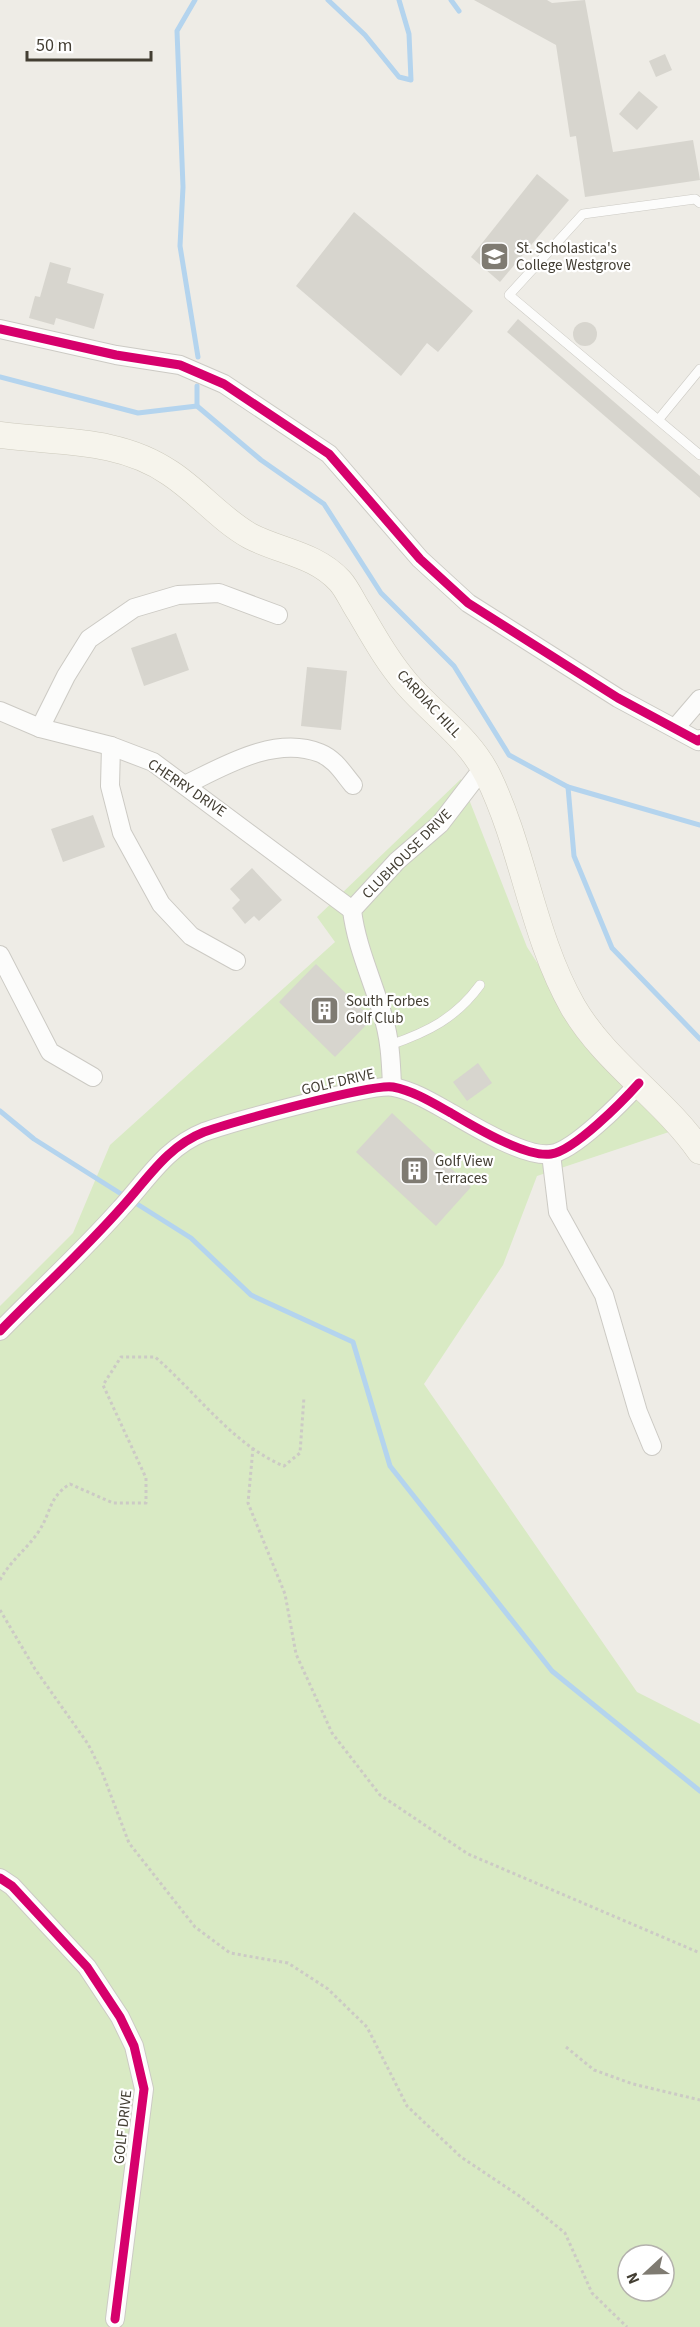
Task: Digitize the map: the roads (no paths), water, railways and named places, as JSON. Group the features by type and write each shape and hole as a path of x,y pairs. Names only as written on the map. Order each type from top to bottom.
{"main road":[{"name":"CARDIAC HILL","path":"0,435 105,445 138,456 170,472 220,516 251,536 308,557 341,582 383,652 408,684 467,744 483,768 521,865 538,926 556,973 574,1009 639,1083 682,1125 700,1151"}],"street":[{"path":"0,329 116,355 180,365 224,384 329,454 420,559 468,603 609,693 698,741 700,739"},
{"path":"40,728 66,676 89,639 134,608 178,595 219,592 278,615"},
{"path":"676,728 700,699"},
{"name":"CHERRY DRIVE","path":"0,711 40,728 111,746 153,762 352,910"},
{"path":"111,746 111,786 122,833 161,904 191,936 236,961"},
{"path":"185,785 237,760 268,751 296,747 321,753 336,764 353,785"},
{"name":"CLUBHOUSE DRIVE","path":"392,1086 390,1044 383,1015 354,927 352,910 397,861 440,825 483,768"},
{"path":"0,955 50,1052 93,1077"},
{"path":"639,1083 615,1109 575,1141 551,1154 558,1212 604,1295 638,1412 652,1446"},
{"name":"GOLF DRIVE","path":"0,1331 122,1208 173,1149 203,1133 362,1090 392,1086 424,1098 519,1148 551,1154"},
{"name":"GOLF DRIVE","path":"0,1878 12,1886 87,1968 120,2017 134,2046 144,2089 115,2319"}],"lane":[{"path":"700,203 695,198 583,214 509,295 700,455"},
{"path":"659,419 700,369"},
{"path":"390,1044 423,1034 448,1020 468,1001 480,985"}],"waterway":[{"path":"195,0 177,31 183,187 180,246 198,357"},
{"path":"328,0 365,35 399,77 411,80 409,34 399,0"},
{"path":"451,0 459,11"},
{"path":"0,377 138,413 197,406 261,460 324,504 381,593 454,666 509,755 568,787 700,825"},
{"path":"197,386 197,406"},
{"path":"568,787 574,856 612,948 700,1039"},
{"path":"0,1111 34,1139 191,1238 251,1295 353,1342 390,1466 552,1671 700,1791"}],"place":[{"name":"St. Scholastica's College Westgrove","path":"495,257"},
{"name":"South Forbes Golf Club","path":"325,1010"},
{"name":"Golf View Terraces","path":"414,1170"}]}
